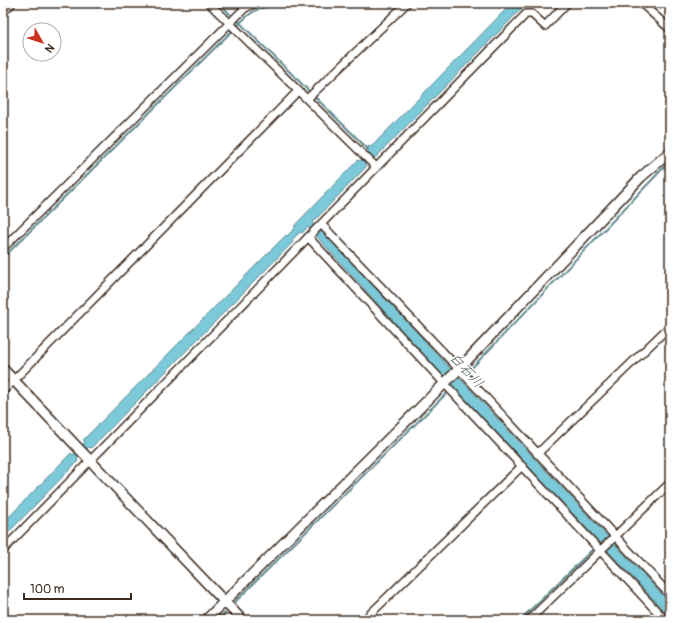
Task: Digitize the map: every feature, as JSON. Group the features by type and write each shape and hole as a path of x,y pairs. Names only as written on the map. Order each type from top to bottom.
{"street":[{"path":"3,12 12,3"},
{"path":"209,3 376,167"},
{"path":"3,248 233,27 245,8 256,3"},
{"path":"307,99 407,3"},
{"path":"3,550 88,458 320,226 526,14 532,14 546,26 567,3"},
{"path":"642,3 670,29"},
{"path":"3,391 298,91"},
{"path":"206,620 461,372 642,177 670,152"},
{"path":"320,226 461,372 670,595"},
{"path":"310,235 665,620"},
{"path":"537,454 670,326"},
{"path":"3,369 242,620"},
{"path":"364,620 522,466"},
{"path":"529,620 598,549 614,537 670,483"}],"water":[{"path":"512,3 527,3 375,158 373,157 365,165 366,167 312,223 320,231 321,230 670,603 670,617 436,368 308,227 292,240 293,242 91,448 89,447 77,459 78,461 3,538 3,523 71,453 73,455 85,442 83,440 286,235 287,236 296,227 294,226 358,160 360,161 369,152 366,149 369,146 371,147"}],"waterway":[{"path":"219,3 230,14"},
{"path":"236,27 247,16 256,10 281,3"},
{"path":"238,21 309,91"},
{"path":"3,258 233,30"},
{"path":"315,97 368,149"},
{"name":"白石川","path":"466,374 670,161"},
{"path":"235,602 449,391"},
{"path":"520,620 595,547"},
{"path":"218,620 225,613"}]}
